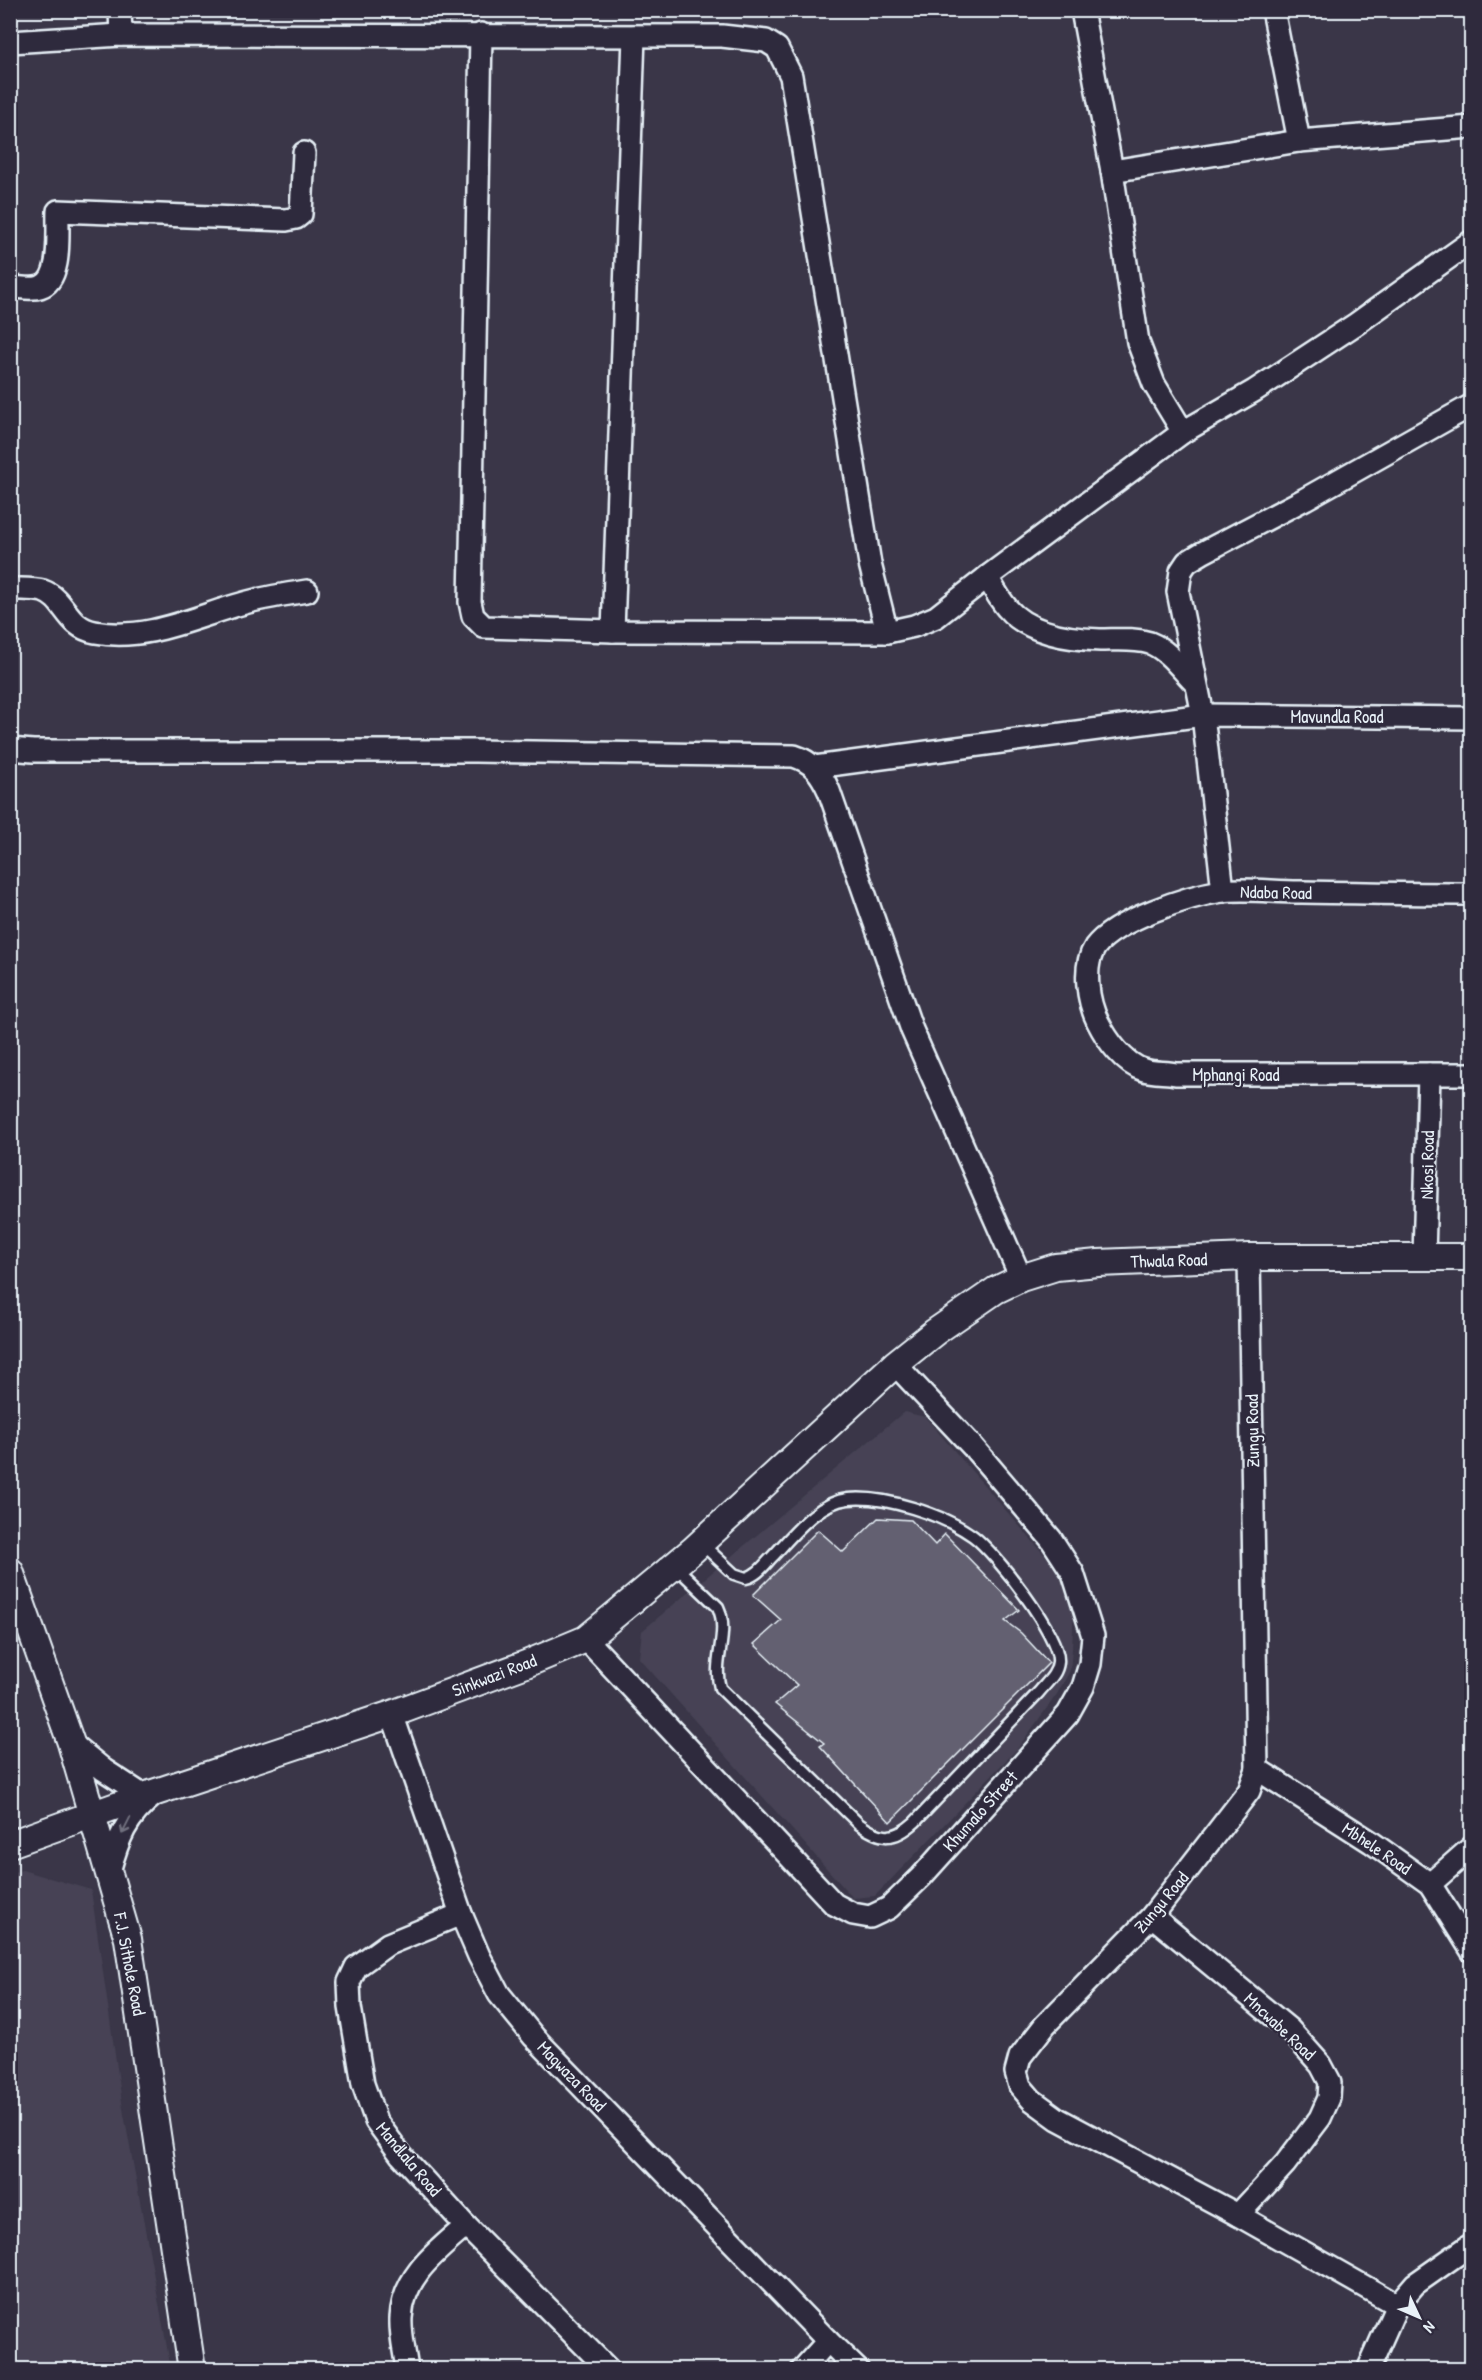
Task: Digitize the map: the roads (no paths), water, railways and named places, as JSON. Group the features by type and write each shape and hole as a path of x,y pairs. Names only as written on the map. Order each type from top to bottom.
{"street":[{"path":"120,10 121,35"},
{"path":"1082,10 1112,171 1138,342 1154,384 1183,432"},
{"path":"1273,10 1299,141"},
{"path":"482,34 470,602 473,616 484,627 613,631 886,632 914,626 936,616 1183,432 1264,385 1356,324 1472,242"},
{"path":"10,42 121,35 482,34 722,36 766,41 777,48 791,76 870,564 886,632"},
{"path":"613,631 634,36"},
{"path":"1112,171 1299,141 1472,127"},
{"path":"10,287 40,287 52,278 56,265 58,211 286,220 296,218 301,214 304,153"},
{"path":"1223,891 1203,715 1178,592 1181,571 1187,562 1472,405"},
{"path":"987,577 1007,609 1027,625 1057,635 1097,640 1138,640 1153,644 1167,654 1195,682"},
{"path":"10,589 41,590 49,594 80,628 96,633 125,635 155,631 249,602 307,591"},
{"name":"Mavundla Road","path":"815,767 1203,715 1472,718"},
{"path":"10,749 33,751 475,751 794,756 806,760 815,767 829,791 912,1030 1021,1278"},
{"name":"Ndaba Road","path":"1095,948 1108,935 1130,921 1181,902 1223,891 1472,894"},
{"name":"Mphangi Road","path":"1095,948 1088,966 1089,990 1097,1019 1109,1040 1124,1057 1143,1070 1176,1074 1472,1074"},
{"name":"Nkosi Road","path":"1424,1257 1429,1074"},
{"name":"Thwala Road","path":"895,1364 935,1332 996,1290 1021,1278 1056,1267 1098,1263 1249,1257 1472,1257"},
{"name":"Zungu Road","path":"1249,1257 1257,1769 1249,1791 1152,1916 1039,2033 1020,2057 1016,2072 1020,2086 1032,2100 1058,2119 1238,2215 1397,2305"},
{"name":"Sinkwazi Road","path":"10,1844 151,1793 392,1714 586,1639 700,1543 895,1364"},
{"name":"Khumalo Street","path":"586,1639 834,1904 853,1914 870,1917 889,1908 921,1877 1068,1714 1083,1687 1090,1664 1092,1636 1073,1573 1051,1539 973,1447 895,1364"},
{"name":"F.J. Sithole Road","path":"10,1571 71,1743 128,1939 192,2370"},
{"name":"Magwaza Road","path":"392,1714 461,1914 478,1956 499,1994 534,2037 858,2370"},
{"path":"71,1743 104,1770 151,1793 127,1822 109,1872"},
{"name":"Mbhele Road","path":"1257,1769 1371,1842 1430,1884 1472,1951"},
{"path":"1430,1884 1472,1847"},
{"name":"Mandlala Road","path":"461,1914 388,1944 356,1967 349,1982 350,2007 363,2084 376,2121 401,2155 466,2226 609,2370"},
{"name":"Mncwabe Road","path":"1152,1916 1289,2029 1322,2065 1330,2082 1329,2098 1320,2118 1285,2164 1238,2215"},
{"path":"407,2370 400,2319 406,2290 431,2256 466,2226"},
{"path":"1368,2370 1397,2305 1415,2284 1472,2244"},
{"path":"802,2370 828,2341"}],"lane":[{"path":"674,1565 718,1607 721,1614 723,1628 718,1671 720,1688 859,1824 881,1836 899,1834 915,1822 1039,1692 1054,1675 1058,1665 1056,1648 1050,1634 1000,1562 973,1536 933,1516 881,1500 863,1498 834,1502 802,1526 759,1571 746,1578 734,1574 700,1543"}]}
